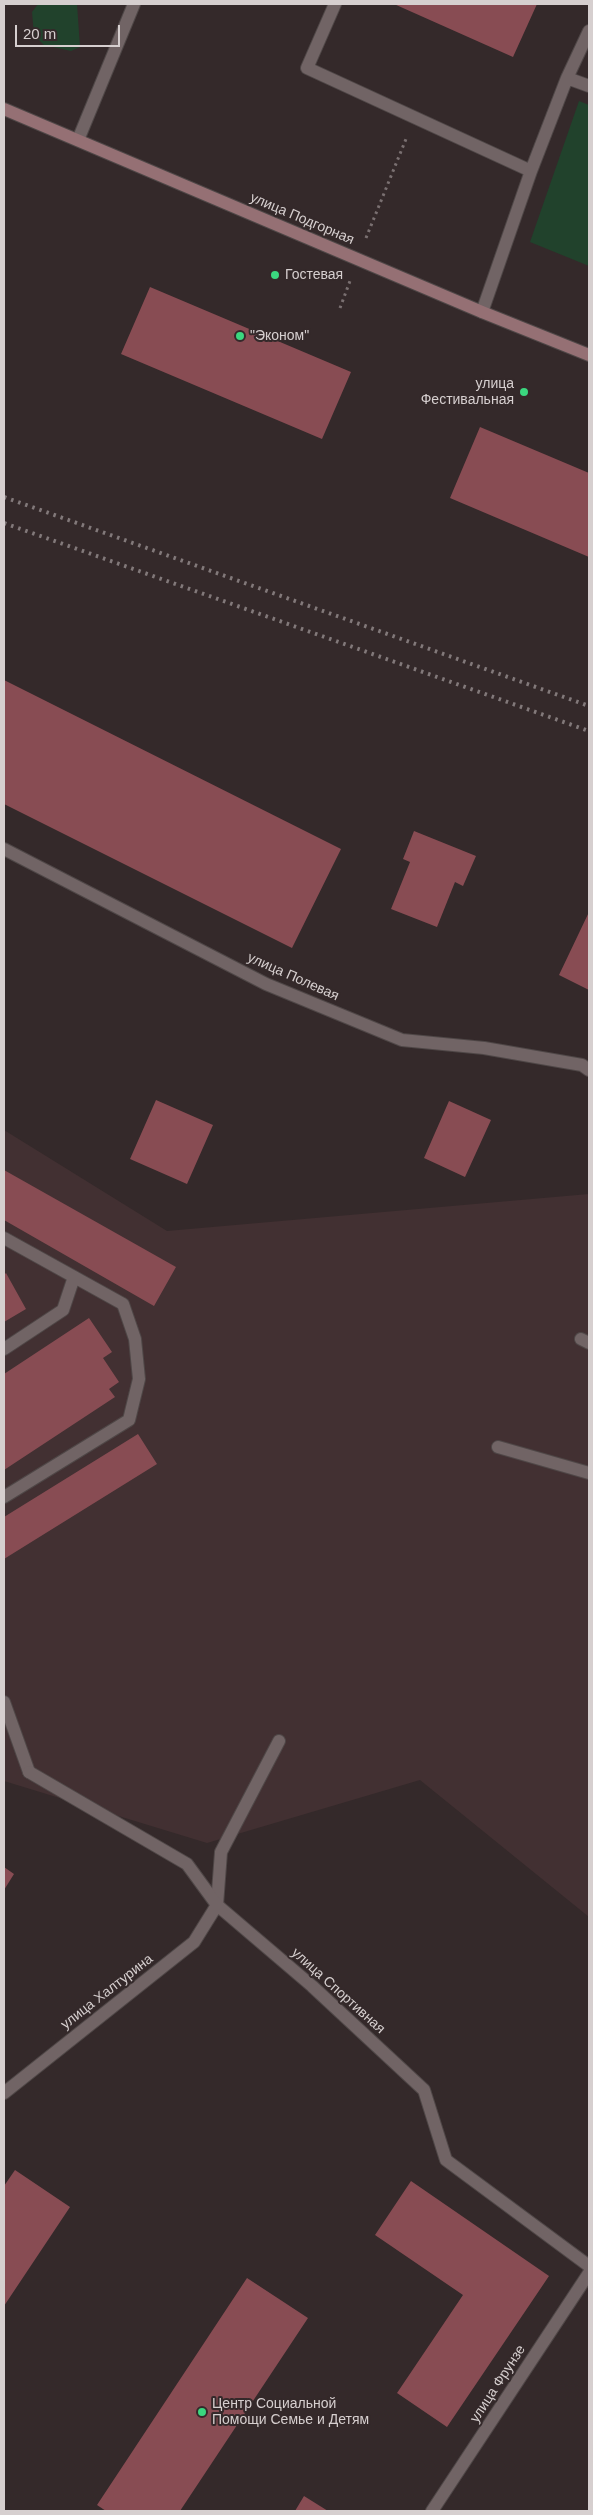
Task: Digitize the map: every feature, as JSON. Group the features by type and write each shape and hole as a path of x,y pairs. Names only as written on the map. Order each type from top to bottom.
{"main road":[{"name":"улица Подгорная","path":"4,109 358,260 589,355"}],"street":[{"path":"78,140 134,4"},
{"path":"335,4 306,68 531,171"},
{"path":"482,312 531,171 567,78 589,31"},
{"path":"567,78 589,86"},
{"name":"улица Полевая","path":"4,849 266,984 402,1040 484,1048 582,1064 589,1070"},
{"path":"4,1238 123,1304 135,1338 139,1379 128,1420 4,1497"},
{"path":"4,1349 63,1310 74,1277"},
{"path":"498,1447 589,1473"},
{"name":"улица Спортивная","path":"4,1702 29,1772 187,1864 217,1905 312,1986 424,2090 446,2160 589,2266"},
{"path":"217,1905 221,1852 279,1741"},
{"name":"улица Халтурина","path":"4,2093 194,1942 217,1905"},
{"name":"улица Фрунзе","path":"432,2511 589,2273"}],"path":[{"path":"340,308 415,118"}],"shaded area":[{"path":"4,1130 167,1231 589,1194 589,1917 420,1780 207,1843 4,1781"}],"green space":[{"path":"38,4 77,4 80,47 71,51 44,45 34,35 32,12"},
{"path":"579,101 589,105 589,266 530,242"}],"building":[{"path":"394,4 537,4 513,57"},
{"path":"150,287 351,372 322,439 121,354"},
{"path":"480,427 589,473 589,557 450,498"},
{"path":"4,680 341,849 292,948 4,804"},
{"path":"414,831 476,856 463,886 455,882 437,927 391,909 410,862 403,859"},
{"path":"589,912 589,990 559,975"},
{"path":"156,1100 213,1125 187,1184 130,1159"},
{"path":"449,1101 491,1120 465,1177 424,1158"},
{"path":"4,1170 176,1267 154,1306 4,1220"},
{"path":"6,1273 26,1309 4,1322 4,1275"},
{"path":"89,1318 112,1352 103,1358 119,1382 109,1389 115,1397 4,1470 4,1374"},
{"path":"138,1434 157,1464 4,1559 4,1517"},
{"path":"4,1867 14,1874 4,1890"},
{"path":"15,2170 70,2207 4,2306 4,2186"},
{"path":"411,2181 549,2276 447,2427 397,2393 463,2295 375,2235"},
{"name":"Центр Социальной Помощи Семье и Детям","path":"247,2278 308,2318 180,2511 106,2511 97,2505"},
{"path":"304,2496 328,2511 295,2511"}],"railway":[{"path":"4,497 589,706"},
{"path":"4,523 589,731"}],"place":[{"name":"Гостевая","path":"275,275"},
{"name":"\"Эконом\"","path":"240,336"},
{"name":"улица Фестивальная","path":"524,392"},
{"name":"Центр Социальной Помощи Семье и Детям","path":"202,2412"}]}
